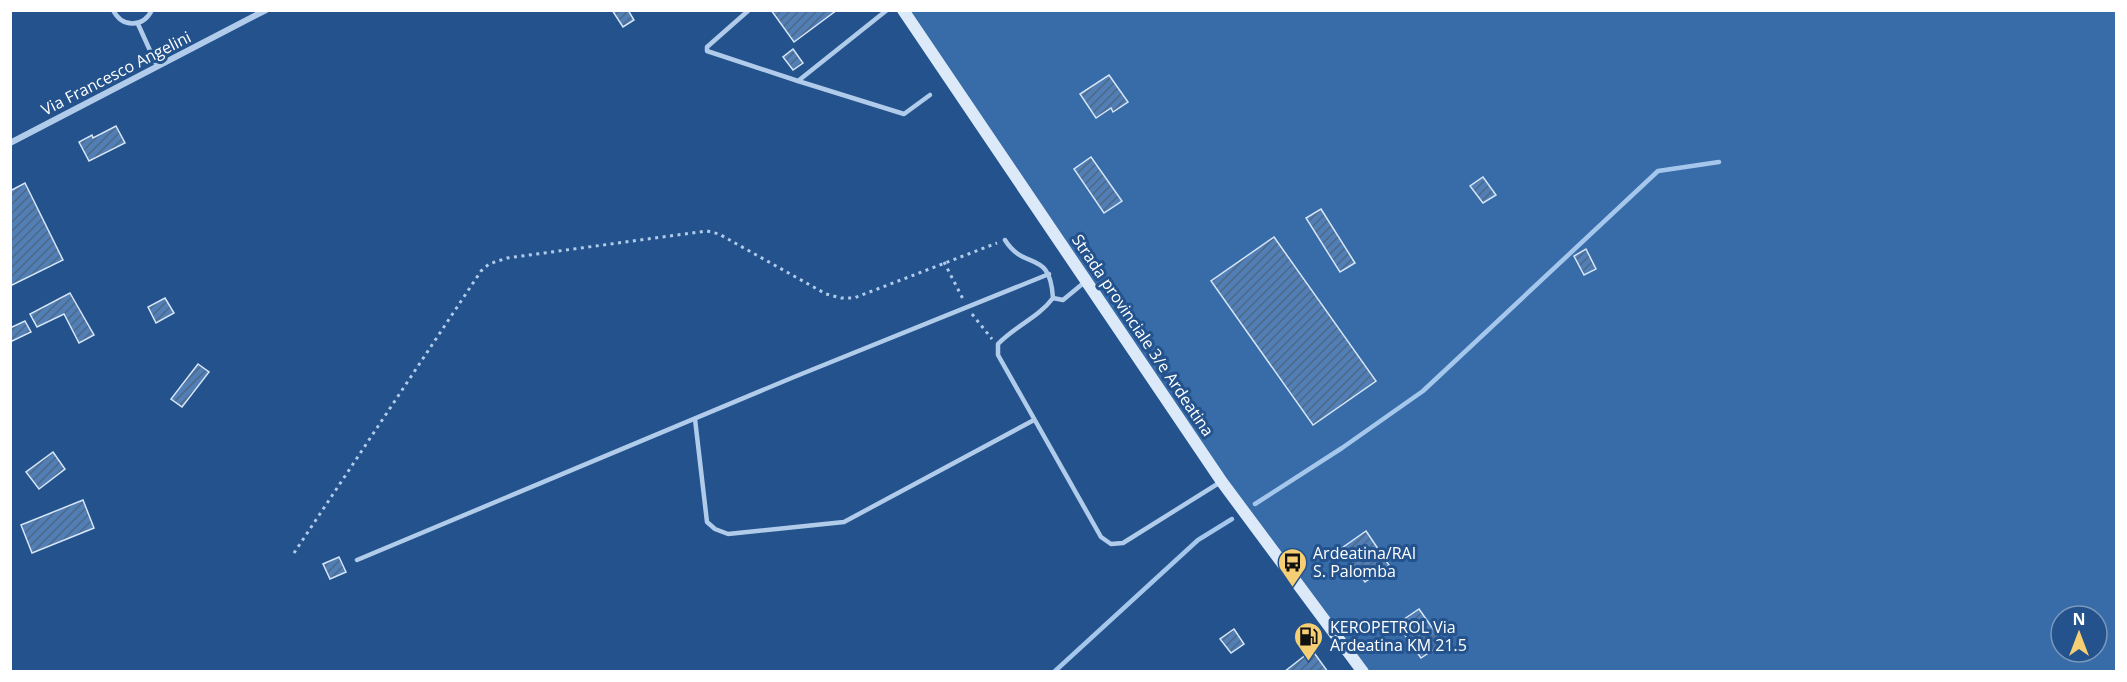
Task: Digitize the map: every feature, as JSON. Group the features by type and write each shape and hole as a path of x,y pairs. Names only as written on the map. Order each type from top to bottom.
{"main road":[{"name":"Strada provinciale 3/e Ardeatina","path":"903,10 1222,482 1363,672"}],"street":[{"name":"Via Francesco Angelini","path":"10,143 266,10"}],"lane":[{"path":"114,10 124,23 138,24 149,16 152,10"},
{"path":"749,10 707,47 707,51 904,114 930,95"},
{"path":"798,81 886,10"},
{"path":"138,24 157,66"},
{"path":"1005,240 1018,256 1044,265 1049,274 1053,298 1042,312 998,344 998,355 1101,537 1111,544 1123,543 1222,482"},
{"path":"357,560 1049,274"},
{"path":"1053,298 1063,300 1087,280"},
{"path":"695,419 707,522 715,529 729,534 844,522 1034,420"}],"path":[{"path":"294,553 481,271 489,264 507,258 707,231 719,234 826,294 854,298 1005,240"}],"shaded area":[{"path":"902,11 2116,11 2116,671 1365,671 1222,482"}],"building":[{"path":"612,10 628,10 634,20 623,27"},
{"path":"771,10 837,10 794,42"},
{"path":"793,49 803,63 793,70 783,57"},
{"path":"1109,75 1128,102 1113,112 1111,108 1096,118 1080,94"},
{"path":"116,126 125,143 89,161 79,142 92,135 93,138"},
{"path":"1091,157 1122,201 1104,213 1074,169"},
{"path":"1483,177 1496,195 1483,203 1470,186"},
{"path":"25,183 63,260 10,286 10,191"},
{"path":"1321,209 1355,263 1340,272 1306,218"},
{"path":"1274,237 1376,381 1313,425 1211,281"},
{"path":"1586,249 1596,269 1584,275 1574,256"},
{"path":"70,293 94,335 79,343 64,314 37,327 30,314"},
{"path":"165,298 174,313 156,323 148,307"},
{"path":"25,321 31,332 10,342 10,328"},
{"path":"198,364 209,372 182,407 171,399"},
{"path":"53,452 65,469 39,489 26,472"},
{"path":"83,500 94,528 32,553 21,525"},
{"path":"1366,531 1389,565 1365,582 1342,548"},
{"path":"339,557 346,572 330,579 323,564"},
{"path":"1419,609 1443,643 1421,658 1397,624"},
{"path":"1234,629 1244,644 1231,653 1220,639"},
{"name":"KEROPETROL Via Ardeatina KM 21.5","path":"1312,650 1328,672 1284,672"}],"waterway":[{"path":"1255,504 1342,448 1423,391 1658,171 1719,162"},
{"path":"1054,672 1198,540 1232,519"}],"place":[{"name":"Ardeatina/RAI S. Palomba","path":"1292,588"},
{"name":"KEROPETROL Via Ardeatina KM 21.5","path":"1309,662"}]}
